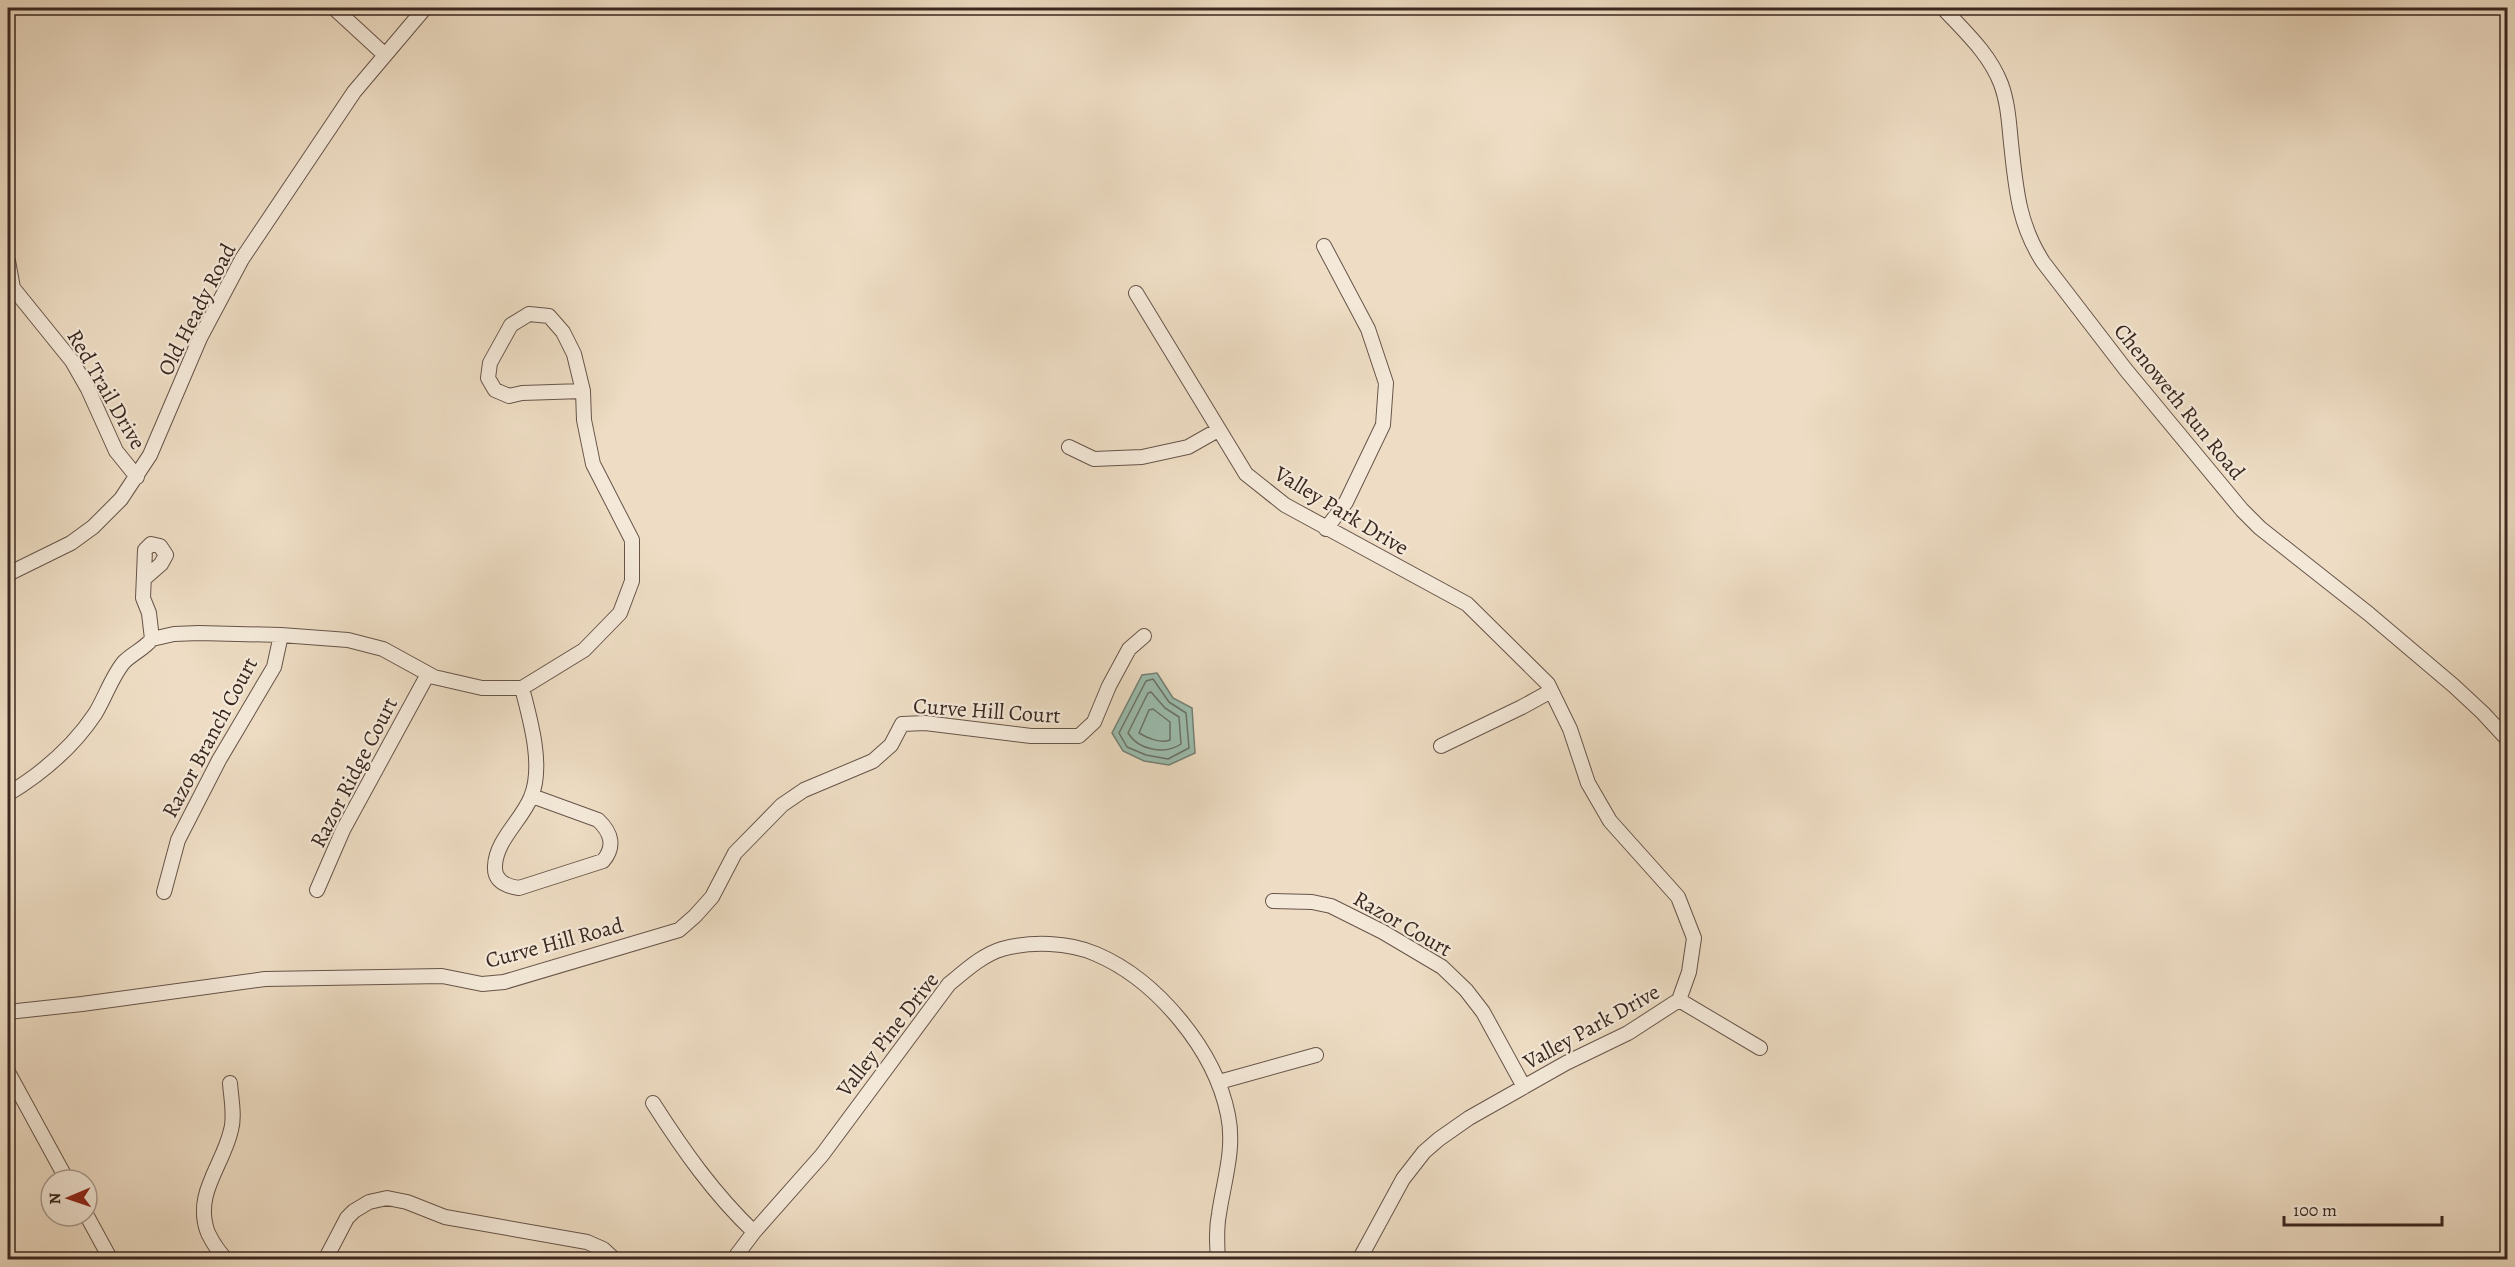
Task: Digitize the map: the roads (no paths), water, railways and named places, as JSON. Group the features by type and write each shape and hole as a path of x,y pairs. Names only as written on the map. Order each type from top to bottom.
{"street":[{"path":"334,8 385,55"},
{"name":"Old Heady Road","path":"8,574 71,543 93,527 121,499 137,477 160,435 200,338 230,279 354,92 425,8"},
{"name":"Chenoweth Run Road","path":"1943,8 1986,55 2002,86 2009,118 2015,186 2021,215 2033,246 2126,370 2242,510 2275,540 2369,614 2454,686 2484,713 2508,740"},
{"path":"1324,246 1368,329 1386,383 1383,425 1346,502 1326,529"},
{"name":"Red Trail Drive","path":"8,261 13,288 72,362 88,389 116,451 137,477"},
{"name":"Valley Park Drive","path":"1136,293 1246,474 1285,505 1467,604 1548,684 1570,729 1588,783 1610,821 1678,897 1694,938 1689,972 1679,1000 1628,1034 1566,1063 1469,1118 1424,1152 1403,1179 1359,1260"},
{"path":"8,794 48,765 82,733 124,663 152,639 174,634 199,633 336,638 372,645 428,674 482,688 522,688 584,650 620,613 632,581 632,540 593,464 584,420 583,391 574,354 563,332 549,316 529,314 511,325 490,363 488,378 495,390 509,396 522,393 583,391"},
{"path":"1069,447 1095,459 1142,457 1188,447 1218,430"},
{"path":"145,579 143,598 149,613 152,639"},
{"name":"Razor Branch Court","path":"164,892 178,840 219,759 274,667 281,635"},
{"name":"Curve Hill Court","path":"891,745 902,723 1031,736 1079,735 1094,722 1109,686 1129,649 1144,636"},
{"name":"Razor Ridge Court","path":"318,890 343,830 428,674"},
{"path":"522,688 537,762 532,796 497,854 495,868 498,878 507,886 519,888 603,861 610,852 611,839 607,828 598,820 532,796"},
{"path":"1441,746 1551,691"},
{"name":"Curve Hill Road","path":"8,1012 265,979 442,976 489,984 504,982 679,930 712,897 735,853 782,805 804,790 866,765 891,745"},
{"name":"Razor Court","path":"1273,901 1312,902 1331,906 1383,932 1442,967 1466,990 1483,1012 1524,1088"},
{"name":"Valley Pine Drive","path":"733,1260 753,1232 822,1155 949,984 970,967 1002,949 1024,945 1063,945 1096,954 1115,964 1154,994 1178,1018 1203,1050 1219,1082 1230,1134 1227,1174 1218,1216 1218,1260"},
{"path":"1679,1000 1760,1048"},
{"path":"1219,1082 1316,1055"},
{"path":"8,1072 60,1168"},
{"path":"226,1260 213,1244 207,1229 203,1201 207,1185 232,1129 230,1083"},
{"path":"653,1103 719,1197 753,1232"},
{"path":"325,1260 347,1218 354,1210 369,1202 387,1198 407,1202 445,1217 587,1242 603,1249 615,1260"},
{"path":"94,1228 111,1260"}],"water":[{"path":"1157,673 1173,698 1192,708 1195,753 1169,765 1144,761 1123,751 1112,733 1142,675"}]}
